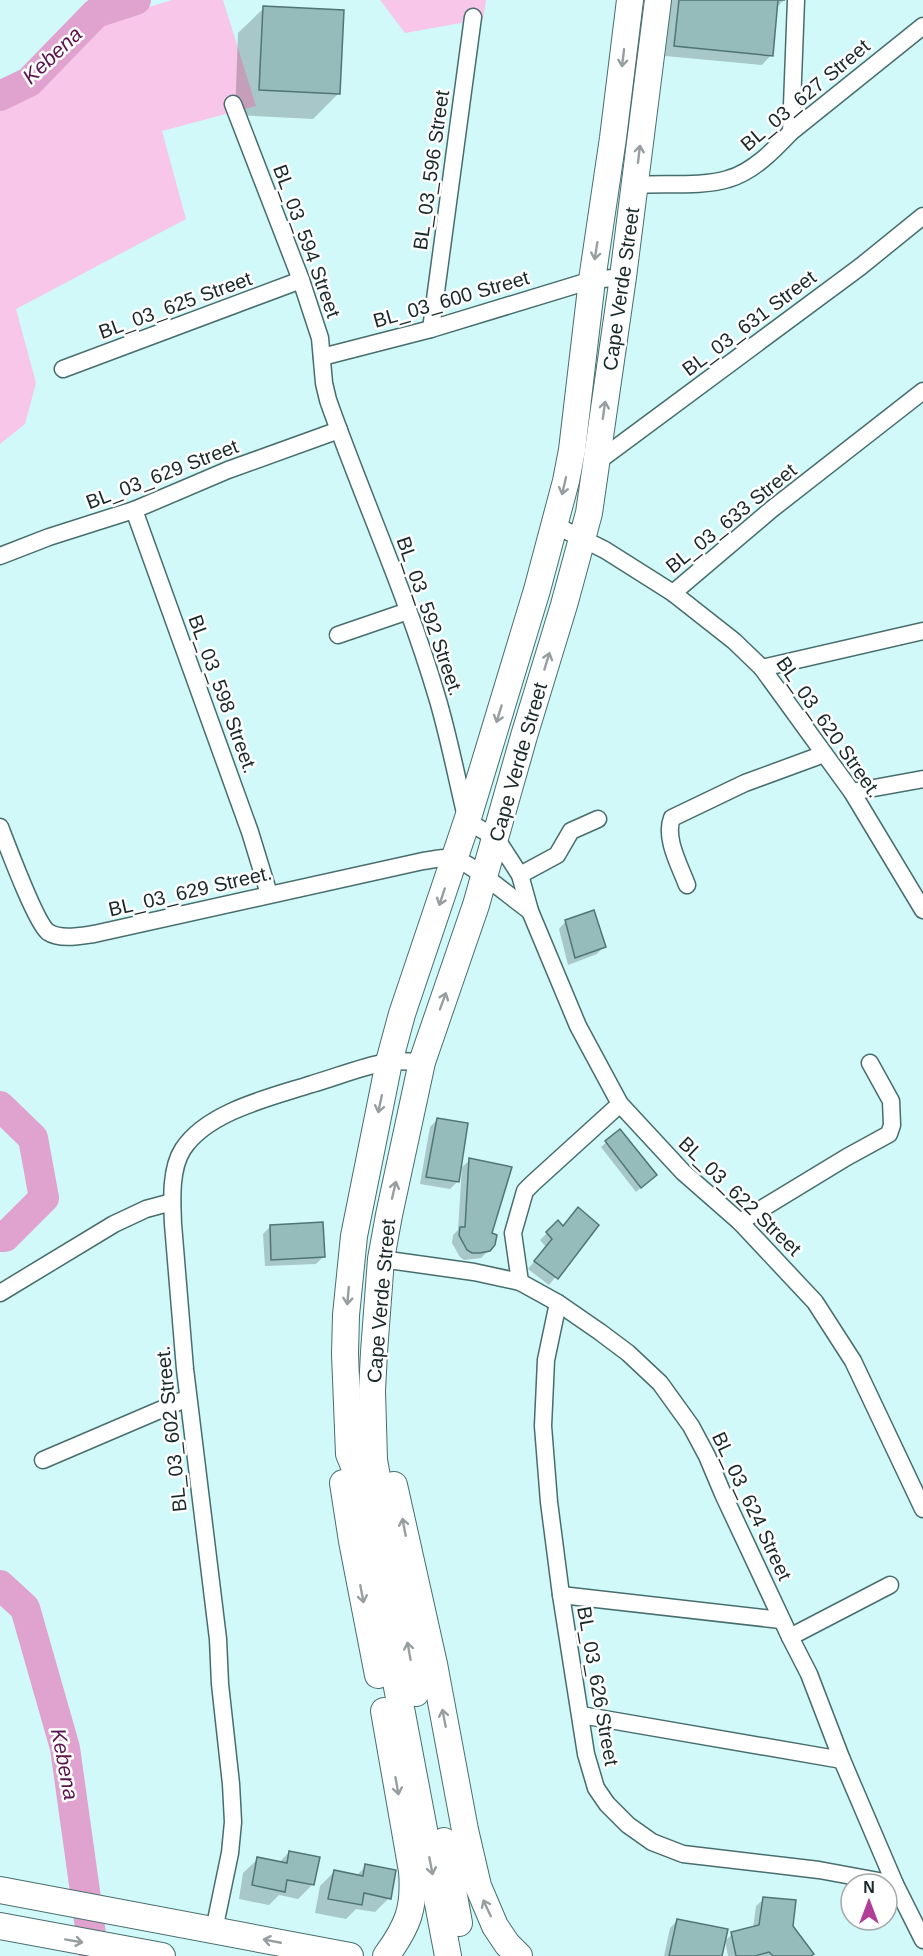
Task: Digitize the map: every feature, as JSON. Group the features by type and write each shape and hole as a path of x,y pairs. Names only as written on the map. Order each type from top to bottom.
{"main road":[{"name":"Cape Verde Street","path":"448,1956 359,1484 349,1454 346,1334 354,1236 389,1062 402,1014 467,821 555,525 572,450 592,280 630,0"},
{"name":"Cape Verde Street","path":"465,1956 376,1475 373,1433 374,1352 381,1259 422,1062 485,876 583,538 597,462 623,277 658,0"},
{"path":"373,1433 389,1466 402,1515 478,1886 495,1926 507,1944 519,1956"},
{"path":"349,1454 342,1475 344,1495 412,1871 413,1892 406,1927 387,1956"},
{"path":"0,1890 350,1956"},
{"path":"0,1926 162,1956"}],"street":[{"path":"791,132 796,0"},
{"name":"BL_03_596 Street","path":"431,329 473,17"},
{"name":"BL_03_627 Street","path":"635,185 728,179 757,163 791,132 923,26"},
{"name":"BL_03_594 Street","path":"233,105 301,280 320,338 326,391 339,429"},
{"name":"BL_03_631 Street","path":"597,462 860,267 923,216"},
{"name":"BL_03_600 Street","path":"322,357 431,329 592,280 623,277"},
{"name":"BL_03_625 Street","path":"63,369 301,280"},
{"name":"BL_03_633 Street","path":"555,525 605,550 673,593 772,509 923,391"},
{"name":"BL_03_629 Street","path":"0,556 49,537 134,510 228,470 339,429"},
{"name":"BL_03_592 Street.","path":"339,429 373,515 437,697 467,821"},
{"name":"BL_03_598 Street.","path":"134,510 247,822 269,894"},
{"name":"BL_03_620 Street.","path":"673,593 734,642 762,668 852,792 923,910"},
{"path":"338,635 408,611"},
{"path":"762,668 923,631"},
{"path":"687,885 672,842 669,826 672,818 746,783 824,754"},
{"path":"852,792 923,779"},
{"path":"520,875 557,855 571,831 598,819"},
{"path":"467,821 496,838"},
{"name":"BL_03_629 Street.","path":"0,827 46,931 54,935 65,936 94,934 148,924 269,894 423,861 454,858"},
{"name":"BL_03_622 Street","path":"496,838 520,875 530,911 578,1026 620,1104 683,1172 740,1222 815,1302 835,1330 869,1392 919,1492 923,1509"},
{"path":"454,858 485,876 510,898 530,911"},
{"name":"BL_03_602 Street.","path":"214,1930 230,1853 233,1822 218,1639 188,1398 172,1202 175,1173 182,1150 194,1136 208,1125 249,1105 368,1066 389,1062 422,1062"},
{"path":"740,1222 889,1134 892,1125 891,1101 870,1063"},
{"path":"520,1281 513,1233 525,1191 620,1104"},
{"path":"0,1293 114,1224 146,1209 172,1202"},
{"name":"BL_03_624 Street","path":"381,1259 520,1281 558,1303 628,1353 660,1383 682,1412 707,1456 789,1637 809,1674 890,1872"},
{"name":"BL_03_626 Street","path":"558,1303 546,1360 543,1426 549,1502 561,1595 586,1754 596,1788 607,1804 628,1825 652,1842 683,1854 839,1874"},
{"path":"43,1460 188,1398"},
{"path":"789,1637 890,1585"},
{"path":"561,1595 782,1620"},
{"path":"581,1715 843,1760"},
{"name":"BL_03_624 Street","path":"899,1892 923,1940"}],"shaded area":[{"path":"172,0 223,0 256,106 162,131 186,219 16,309 36,383 25,424 0,444 0,108 37,90 103,21"},
{"path":"380,0 486,0 483,19 405,33"}],"building":[{"path":"679,0 778,0 773,56 674,46"},
{"path":"263,6 344,10 340,94 259,90"},
{"path":"594,910 606,947 575,958 565,920"},
{"path":"437,1118 468,1123 459,1182 426,1177"},
{"path":"620,1129 657,1175 641,1188 605,1141"},
{"path":"469,1158 512,1167 492,1233 497,1235 495,1245 490,1251 480,1253 467,1250 459,1235 460,1227 465,1227"},
{"path":"578,1207 599,1225 558,1279 534,1261 552,1239 546,1232 558,1220 563,1226"},
{"path":"323,1222 325,1257 271,1260 270,1225"},
{"path":"289,1851 320,1857 314,1885 287,1880 285,1892 252,1885 257,1857 287,1863"},
{"path":"365,1864 396,1870 391,1899 364,1893 362,1905 328,1899 334,1870 363,1876"},
{"path":"763,1897 796,1900 793,1926 814,1954 811,1956 773,1956 769,1952 755,1956 736,1956 731,1932 759,1925"},
{"path":"677,1919 728,1929 722,1956 669,1956"}],"waterway":[{"name":"Kebena","path":"0,96 29,82 96,13 136,0"},
{"name":"Kebena","path":"0,1106 33,1138 44,1198 5,1237 0,1237"},
{"name":"Kebena","path":"0,1585 25,1608 65,1748 94,1956"}]}
